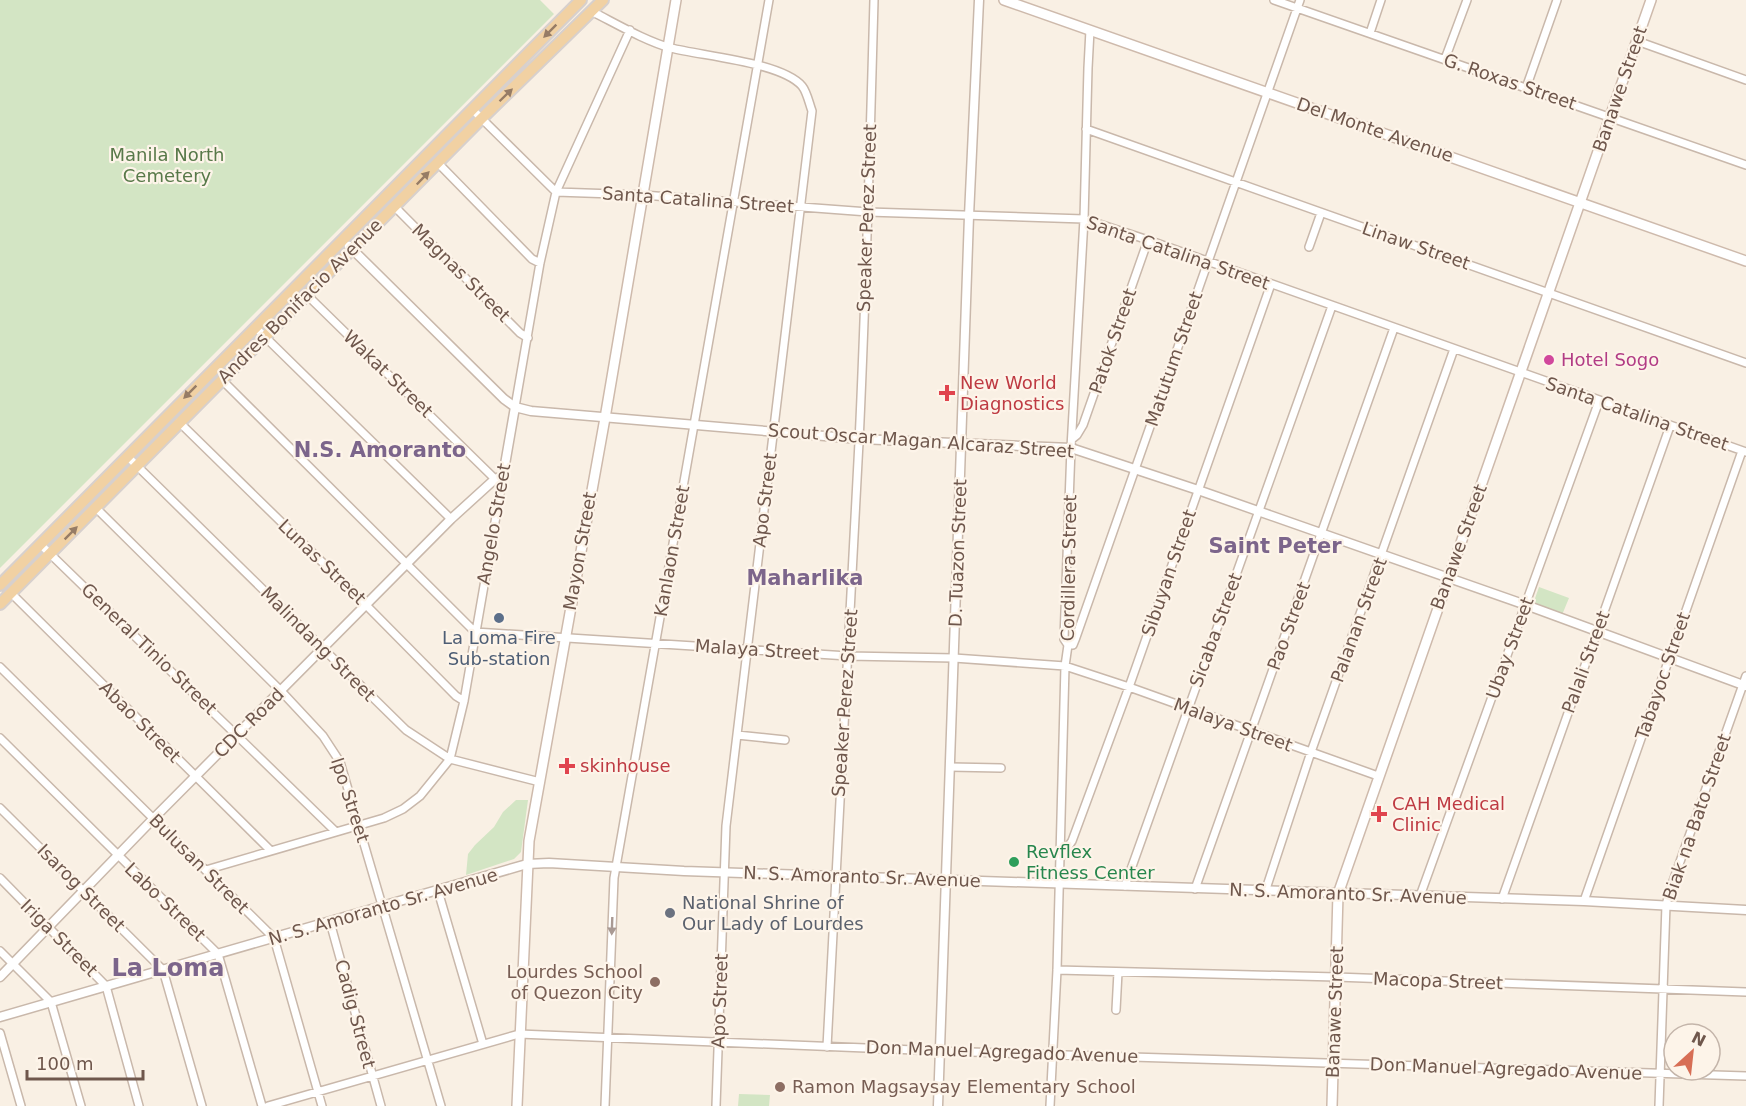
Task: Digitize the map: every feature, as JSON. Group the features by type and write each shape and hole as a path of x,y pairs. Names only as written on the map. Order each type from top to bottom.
{"main road":[{"name":"Andres Bonifacio Avenue","path":"0,585 581,0"},
{"name":"Andres Bonifacio Avenue","path":"0,604 481,119 603,0"},
{"name":"Mayon Street","path":"517,1106 529,841 676,0"},
{"name":"Del Monte Avenue","path":"1004,0 1746,261"},
{"name":"Banawe Street","path":"1332,1106 1338,894 1651,0"}],"street":[{"name":"Kanlaon Street","path":"605,1106 614,878 769,0"},
{"name":"Speaker Perez Street","path":"827,1047 834,876 860,439 874,0"},
{"name":"D. Tuazon Street","path":"938,1106 969,216 979,0"},
{"name":"G. Roxas Street","path":"1274,0 1746,165"},
{"name":"Matutum Street","path":"1068,645 1073,645 1075,640 1300,0"},
{"path":"1370,33 1381,0"},
{"path":"1445,59 1467,0"},
{"path":"1526,88 1557,0"},
{"name":"Apo Street","path":"591,11 669,47 757,65 793,78 803,86 812,111 726,826 716,1106"},
{"name":"Angelo Street","path":"206,870 384,818 403,809 420,796 450,759 464,700 499,477 515,407 540,263 556,192 630,30"},
{"name":"Cordillera Street","path":"1050,1106 1057,970 1065,666 1068,645 1064,639 1084,219 1090,30"},
{"path":"1637,41 1746,80"},
{"path":"472,110 556,192"},
{"name":"Linaw Street","path":"1086,129 1746,363"},
{"path":"438,163 532,259 540,263"},
{"name":"Santa Catalina Street","path":"556,192 643,195 868,212 1084,219 1744,451"},
{"name":"Magnas Street","path":"395,207 520,333 528,338"},
{"path":"1309,247 1321,213"},
{"path":"343,239 504,399 515,407"},
{"name":"Patok Street","path":"1072,443 1083,425 1148,240"},
{"name":"Sibuyan Street","path":"1060,858 1072,842 1129,687 1271,284"},
{"name":"Wakat Street","path":"307,296 499,477"},
{"name":"Sicaba Street","path":"1125,886 1332,306"},
{"path":"255,327 452,519"},
{"name":"Pao Street","path":"1195,889 1394,328"},
{"name":"Palanan Street","path":"1265,892 1311,752 1454,349"},
{"path":"222,380 475,632"},
{"name":"Ubay Street","path":"1420,896 1599,400"},
{"name":"Scout Oscar Magan Alcaraz Street","path":"515,407 531,411 604,418 860,439 962,444 1072,443 1135,469 1526,605 1744,686"},
{"name":"Lunas Street","path":"179,422 456,696 464,700"},
{"name":"Palali Street","path":"1502,899 1670,426"},
{"name":"Tabayoc Street","path":"1584,902 1744,451"},
{"name":"Malindang Street","path":"127,456 406,730 450,759 540,782"},
{"name":"CDC Road","path":"0,977 407,563 499,477"},
{"name":"Ipo Street","path":"96,508 281,691 323,736 340,762 441,1106"},
{"name":"General Tinio Street","path":"40,544 335,831"},
{"name":"Abao Street","path":"11,593 270,850"},
{"name":"Malaya Street","path":"475,632 848,656 954,658 1065,666 1378,776"},
{"name":"Bulusan Street","path":"0,667 274,938 322,1106"},
{"name":"Biak na Bato Street","path":"1659,1106 1666,905 1746,676"},
{"path":"737,735 786,740"},
{"name":"Labo Street","path":"0,738 218,954 262,1106"},
{"path":"950,767 1001,768"},
{"name":"Isarog Street","path":"0,808 162,970 202,1106"},
{"name":"N. S. Amoranto Sr. Avenue","path":"0,1017 527,864 549,863 616,868 1059,885 1666,905 1746,910"},
{"name":"Iriga Street","path":"0,878 106,986 139,1106"},
{"path":"438,891 483,1044"},
{"name":"Cadig Street","path":"330,922 381,1106"},
{"path":"0,951 51,1002 81,1106"},
{"name":"Macopa Street","path":"1057,970 1336,977 1746,992"},
{"path":"1116,1010 1118,972"},
{"path":"0,1033 21,1106"},
{"name":"Don Manuel Agregado Avenue","path":"268,1106 519,1034 939,1051 1746,1076"}],"green space":[{"name":"Manila North Cemetery","path":"0,0 540,0 554,14 0,568"},
{"path":"1539,587 1569,598 1562,615 1533,604"},
{"path":"516,800 528,800 521,852 514,859 466,875 468,854"},
{"path":"739,1094 770,1095 769,1106 738,1106"}],"place":[{"name":"Hotel Sogo","path":"1549,360"},
{"name":"New World Diagnostics","path":"947,393"},
{"name":"La Loma Fire Sub-station","path":"499,618"},
{"name":"skinhouse","path":"567,766"},
{"name":"CAH Medical Clinic","path":"1379,814"},
{"name":"Revflex Fitness Center","path":"1014,862"},
{"name":"National Shrine of Our Lady of Lourdes","path":"670,913"},
{"name":"Lourdes School of Quezon City","path":"655,982"},
{"name":"Ramon Magsaysay Elementary School","path":"780,1087"}],"district":[{"name":"N.S. Amoranto","path":"380,450"},
{"name":"Saint Peter","path":"1275,546"},
{"name":"Maharlika","path":"805,578"},
{"name":"La Loma","path":"168,968"}]}
